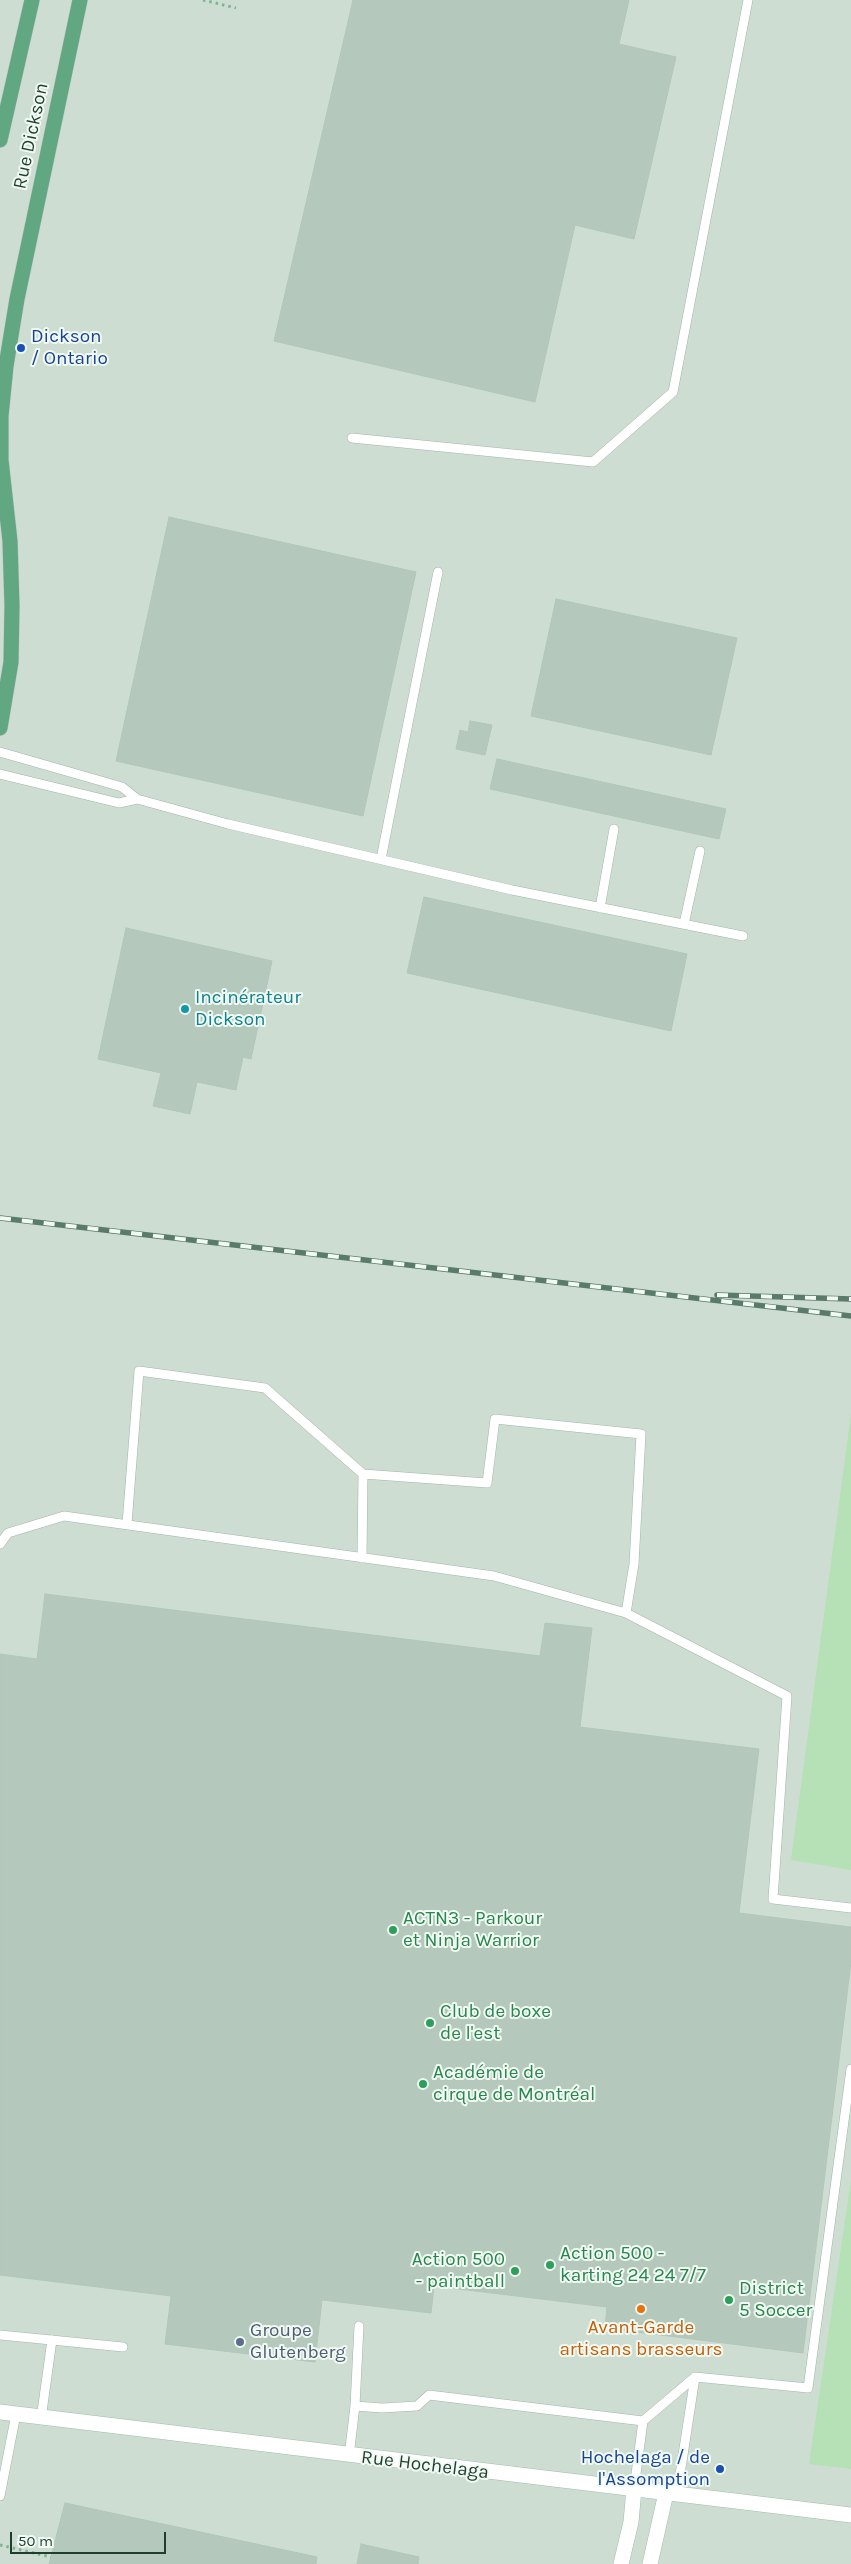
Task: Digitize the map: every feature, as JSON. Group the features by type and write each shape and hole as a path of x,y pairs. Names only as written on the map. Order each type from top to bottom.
{"main road":[{"name":"Rue Dickson","path":"0,140 32,0"},
{"name":"Rue Dickson","path":"0,728 11,662 12,606 10,541 1,460 1,416 6,366 17,299 80,0"},
{"path":"0,548 12,606"},
{"name":"Rue Hochelaga","path":"0,2412 40,2419 851,2515"},
{"path":"621,2564 630,2522 634,2489"},
{"path":"650,2564 671,2493"}],"lane":[{"path":"352,438 593,462 673,392 748,0"},
{"path":"381,859 438,572"},
{"path":"0,752 122,787 137,798 228,824 600,908 743,936"},
{"path":"0,774 120,803 137,798"},
{"path":"600,908 614,828"},
{"path":"684,924 700,851"},
{"path":"127,1524 139,1371 265,1388 363,1474 487,1483 495,1419 641,1434 634,1564 626,1613"},
{"path":"362,1558 363,1474"},
{"path":"0,1544 8,1533 64,1516 494,1576 626,1613 787,1696 773,1899 851,1908"},
{"path":"634,2489 643,2421 695,2377 808,2388 851,2069"},
{"path":"349,2456 356,2406 359,2326"},
{"path":"0,2335 123,2347"},
{"path":"40,2419 52,2340"},
{"path":"671,2493 695,2377"},
{"path":"356,2406 382,2408 417,2406 430,2395 643,2421"},
{"path":"0,2496 16,2414"}],"path":[{"path":"203,0 236,8"},
{"path":"0,2545 50,2558"}],"shaded area":[{"path":"0,0 851,0 851,2564 0,2564"}],"green space":[{"path":"851,1414 851,1870 791,1860"},
{"path":"851,2180 851,2469 809,2464"}],"building":[{"path":"353,0 629,0 619,44 676,57 634,239 575,225 535,402 274,341"},
{"path":"169,517 416,572 363,816 116,761"},
{"path":"556,599 737,638 711,755 531,716"},
{"path":"470,721 492,725 485,755 456,749 460,730 468,732"},
{"path":"497,759 726,809 719,839 490,789"},
{"path":"424,897 687,954 671,1031 407,973"},
{"name":"Incinérateur Dickson","path":"126,928 272,961 251,1059 243,1057 236,1090 197,1082 190,1114 153,1106 161,1073 98,1059"},
{"path":"45,1594 540,1656 545,1623 592,1628 580,1727 759,1749 739,1913 851,1927 851,1962 803,2353 605,2328 607,2307 434,2286 431,2313 322,2300 315,2362 165,2344 171,2296 0,2275 0,1654 37,1659"},
{"path":"65,2503 317,2557 316,2564 49,2564"},
{"path":"361,2544 419,2557 418,2564 357,2564"}],"railway":[{"path":"0,1218 851,1316"},
{"path":"717,1295 851,1299"}],"place":[{"name":"Dickson / Ontario","path":"21,348"},
{"name":"Incinérateur Dickson","path":"185,1009"},
{"name":"ACTN3 - Parkour et Ninja Warrior","path":"393,1930"},
{"name":"Club de boxe de l'est","path":"430,2023"},
{"name":"Académie de cirque de Montréal","path":"423,2084"},
{"name":"Action 500 - karting 24 24 7/7","path":"550,2265"},
{"name":"Action 500 - paintball","path":"515,2271"},
{"name":"District 5 Soccer","path":"729,2300"},
{"name":"Avant-Garde artisans brasseurs","path":"641,2309"},
{"name":"Groupe Glutenberg","path":"240,2342"},
{"name":"Hochelaga / de l'Assomption","path":"720,2469"}]}
